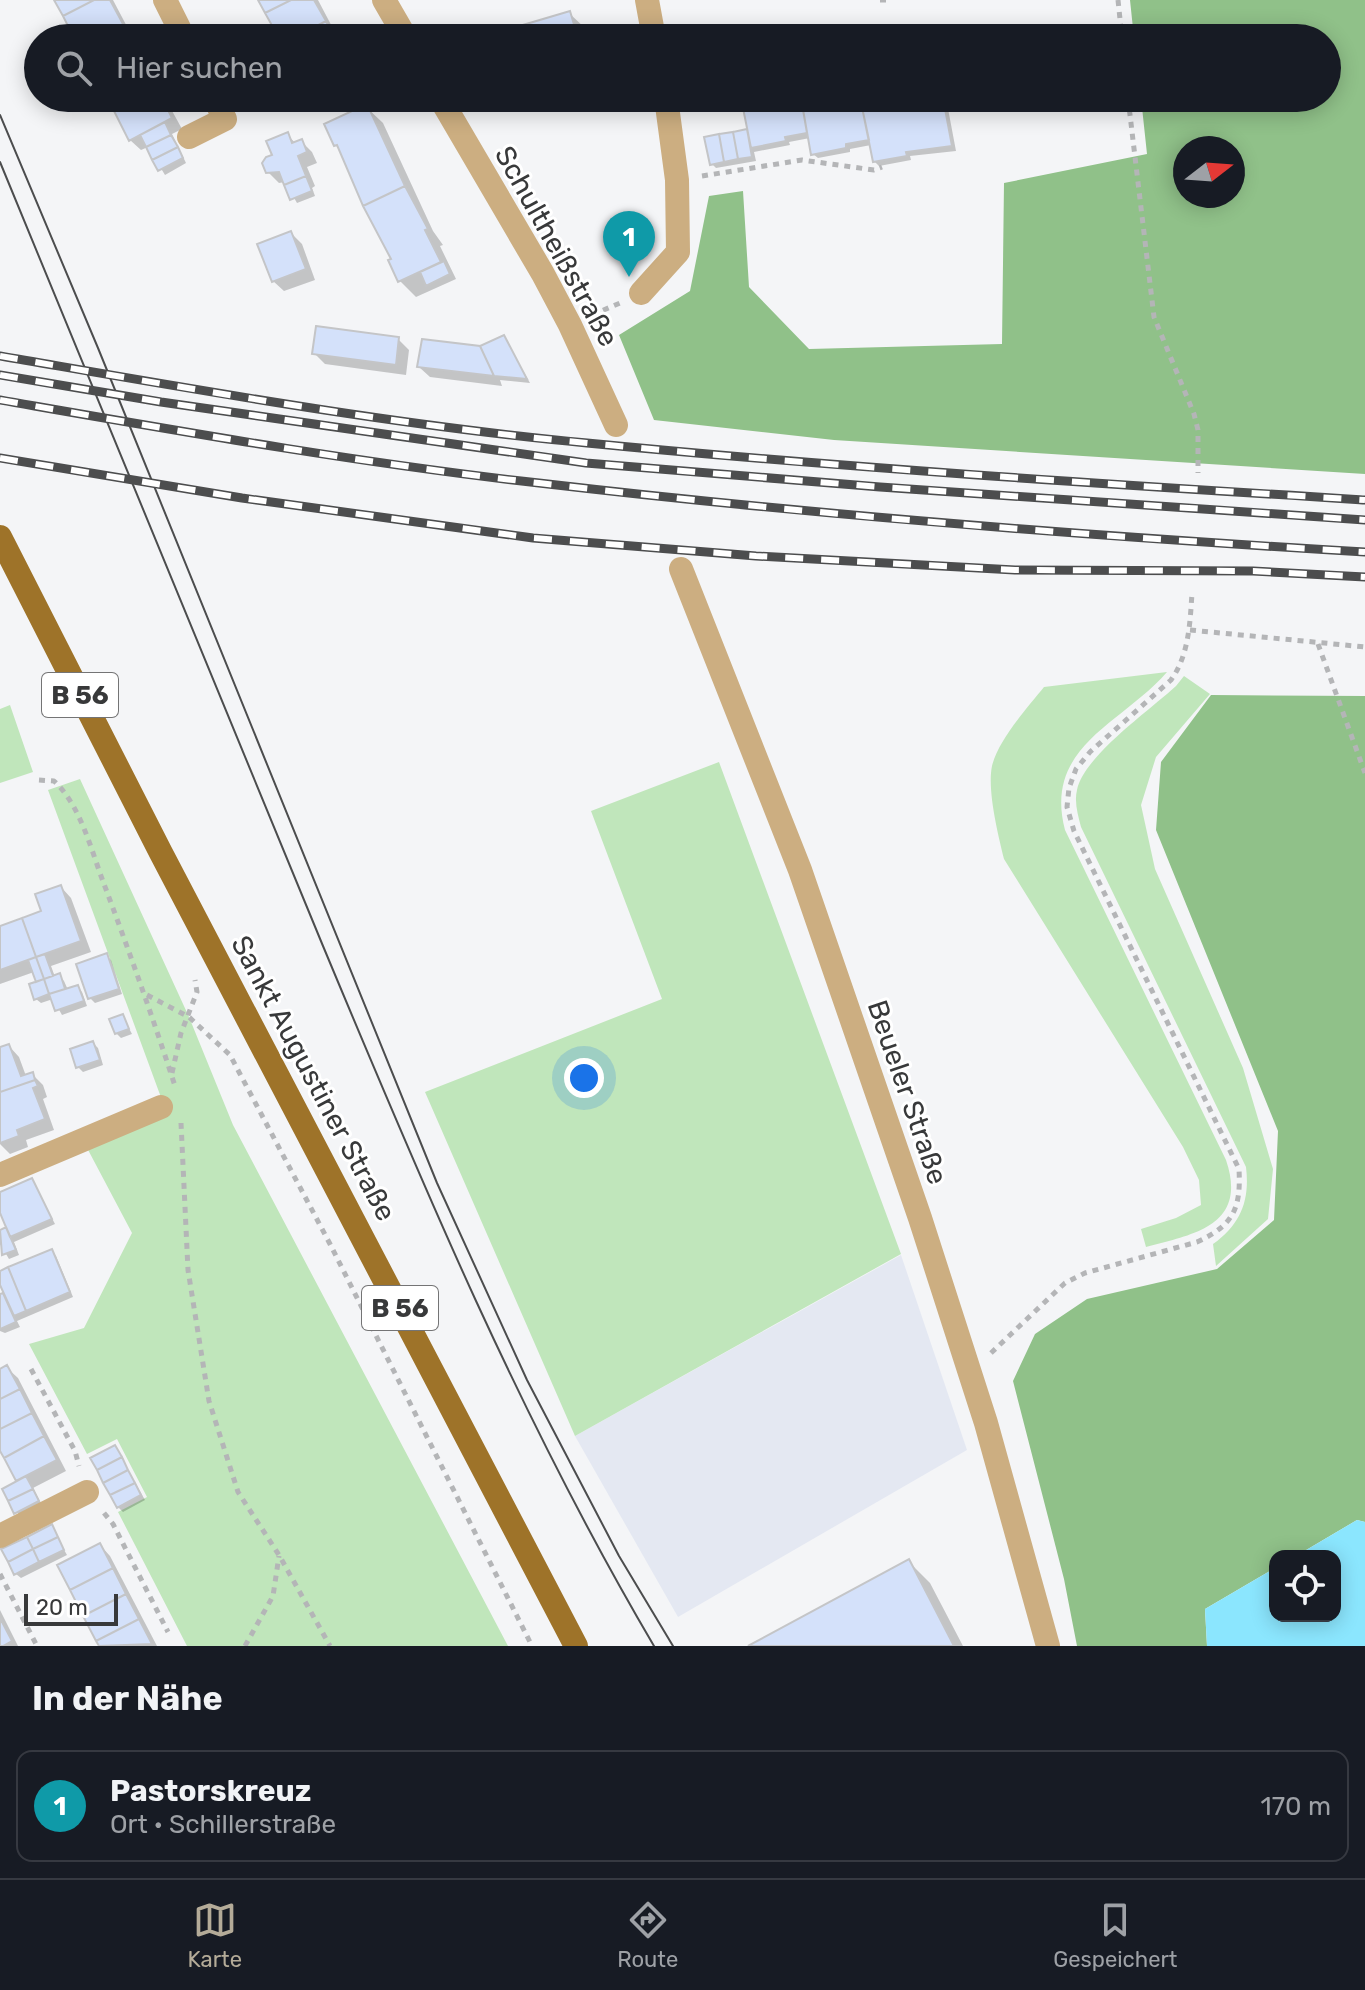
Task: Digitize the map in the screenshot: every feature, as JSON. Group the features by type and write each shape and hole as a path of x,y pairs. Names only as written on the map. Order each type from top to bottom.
{"main road":[{"name":"Sankt Augustiner Straße","path":"0,537 161,853 576,1646"}],"street":[{"path":"165,0 177,24"},
{"path":"384,0 398,24"},
{"path":"647,0 651,24"},
{"path":"189,137 225,119 221,112"},
{"name":"Schultheißstraße","path":"448,112 570,325 616,425"},
{"path":"641,293 678,252 677,180 668,112"},
{"name":"Beueler Straße","path":"681,569 800,870 970,1369 1048,1646"},
{"path":"0,1175 174,1106"},
{"path":"0,1536 87,1492"}],"path":[{"path":"880,0 889,0"},
{"path":"1118,0 1121,24"},
{"path":"1130,112 1154,317 1194,414 1198,430 1198,473"},
{"path":"677,180 802,160 874,170 882,167"},
{"path":"570,325 641,293"},
{"path":"970,1369 999,1347 1046,1298 1065,1283 1085,1273 1197,1242 1219,1230 1236,1211 1240,1191 1239,1169 1074,831 1067,807 1069,788 1076,769 1090,752 1171,680 1180,668 1190,630 1192,593"},
{"path":"1190,630 1365,647"},
{"path":"1318,644 1365,773"},
{"path":"39,780 54,781 65,792 83,829 146,995 172,1075 188,1270 209,1401 238,1492 279,1555 330,1646"},
{"path":"146,995 189,1017 230,1055 330,1244 532,1646"},
{"path":"172,1075 181,1033 189,1017"},
{"path":"31,1369 75,1451 87,1492 113,1524 168,1632"},
{"path":"245,1646 273,1596 279,1555"},
{"path":"0,1574 37,1646"}],"shaded area":[{"path":"901,1255 967,1450 678,1617 575,1436"}],"green space":[{"path":"1130,0 1365,0 1365,474 834,440 654,420 619,335 690,291 709,196 743,191 749,287 809,349 1002,344 1004,183 1147,154 1142,112 1341,112 1341,24 1133,24"},
{"path":"1167,672 1091,739 1076,757 1065,777 1061,801 1065,830 1226,1160 1231,1182 1230,1199 1213,1223 1199,1231 1146,1247 1141,1229 1176,1218 1201,1205 1199,1180 1183,1147 1004,859 994,812 991,776 1000,746 1044,687"},
{"path":"1184,676 1210,694 1156,757 1141,805 1155,869 1243,1068 1273,1169 1268,1219 1216,1266 1213,1244 1231,1228 1242,1210 1246,1167 1081,827 1076,804 1077,790 1091,763"},
{"path":"1211,695 1365,696 1365,1522 1357,1520 1306,1550 1269,1550 1269,1572 1205,1609 1207,1646 1077,1646 1064,1579 1013,1381 1035,1334 1087,1299 1217,1269 1274,1220 1278,1131 1156,830 1161,762"},
{"path":"10,705 33,772 0,783 0,709"},
{"path":"719,762 901,1254 575,1436 425,1092 662,999 591,811"},
{"path":"80,779 189,1017 233,1125 508,1646 187,1646 118,1512 147,1497 117,1439 87,1454 29,1344 84,1328 132,1233 86,1146 166,1111 48,790"}],"water":[{"path":"1357,1520 1365,1522 1365,1646 1207,1646 1205,1609 1269,1572 1269,1622 1341,1622 1341,1550 1306,1550"}],"building":[{"path":"54,0 94,0 63,16"},
{"path":"94,0 110,0 123,24 67,24 63,16"},
{"path":"258,0 291,0 265,13"},
{"path":"291,0 314,0 326,21 320,24 271,24 265,13"},
{"path":"570,11 574,24 526,24"},
{"path":"114,112 169,112 172,118 129,141"},
{"path":"350,112 371,112 405,186 363,206 337,145 334,146 324,124"},
{"path":"744,112 803,112 807,133 751,148"},
{"path":"803,112 863,112 869,140 811,155"},
{"path":"863,112 946,112 952,146 906,152 907,156 873,162"},
{"path":"165,122 171,135 146,147 140,135"},
{"path":"747,129 752,157 738,159 733,132"},
{"path":"288,132 292,143 302,139 307,152 298,156 306,176 284,185 279,172 266,173 262,163 272,155 266,141"},
{"path":"733,132 738,159 724,162 719,134"},
{"path":"719,134 724,162 710,165 704,137"},
{"path":"171,135 178,147 152,160 146,147"},
{"path":"178,147 183,158 158,171 152,160"},
{"path":"306,176 312,191 290,200 284,185"},
{"path":"405,186 441,262 398,282 388,260 391,259 363,206"},
{"path":"291,231 306,269 272,282 257,244"},
{"path":"444,261 450,274 426,286 420,272"},
{"path":"316,326 399,337 396,365 312,354"},
{"path":"504,335 527,379 494,376 480,346"},
{"path":"422,339 480,346 494,376 417,367"},
{"path":"61,885 81,941 36,957 22,918 41,911 35,894"},
{"path":"22,918 36,957 0,970 0,926"},
{"path":"107,953 119,989 88,999 76,964"},
{"path":"45,954 53,976 44,979 36,957"},
{"path":"36,957 44,979 36,982 28,960"},
{"path":"60,973 65,989 49,994 44,979"},
{"path":"44,979 49,994 34,1000 29,984"},
{"path":"78,985 84,1001 55,1011 49,994"},
{"path":"123,1014 129,1029 115,1034 109,1019"},
{"path":"93,1041 100,1060 76,1068 70,1049"},
{"path":"9,1044 21,1076 33,1072 35,1080 0,1092 0,1047"},
{"path":"35,1080 38,1086 33,1088 45,1119 17,1130 19,1136 0,1143 0,1092"},
{"path":"32,1178 52,1219 10,1237 0,1213 0,1192"},
{"path":"6,1227 16,1250 2,1255 0,1230"},
{"path":"52,1249 70,1292 26,1311 8,1267"},
{"path":"8,1267 26,1311 14,1316 0,1285 0,1271"},
{"path":"3,1293 16,1322 0,1329 0,1294"},
{"path":"7,1365 20,1389 0,1399 0,1369"},
{"path":"20,1389 32,1413 0,1429 0,1399"},
{"path":"32,1413 44,1436 4,1458 0,1451 0,1429"},
{"path":"44,1436 57,1460 16,1481 4,1458"},
{"path":"115,1445 122,1457 97,1470 90,1458"},
{"path":"122,1457 128,1470 103,1483 97,1470"},
{"path":"128,1470 135,1483 110,1495 103,1483"},
{"path":"26,1476 33,1489 8,1501 2,1489"},
{"path":"135,1483 141,1495 117,1508 110,1495"},
{"path":"33,1489 39,1501 14,1514 8,1501"},
{"path":"52,1524 58,1537 33,1549 27,1537"},
{"path":"27,1537 33,1549 8,1562 1,1549"},
{"path":"58,1537 64,1550 39,1562 33,1549"},
{"path":"100,1543 113,1568 70,1590 57,1565"},
{"path":"33,1549 39,1562 14,1575 8,1562"},
{"path":"909,1559 954,1646 748,1646"},
{"path":"113,1568 126,1594 83,1616 70,1590"},
{"path":"126,1594 139,1619 96,1641 83,1616"},
{"path":"0,1618 12,1641 3,1646 0,1646"},
{"path":"139,1619 152,1644 99,1646 96,1641"}],"tram line":[{"path":"0,115 98,348 437,1183 527,1380 619,1556 673,1646"},
{"path":"0,162 282,848 437,1214 561,1476 654,1646"}],"railway":[{"path":"0,356 293,405 514,435 879,468 1365,500"},
{"path":"0,375 161,402 586,463 880,487 1365,520"},
{"path":"0,400 337,456 642,494 952,524 1365,552"},
{"path":"0,458 242,498 533,538 756,556 1015,570 1253,571 1365,577"}],"place":[{"name":"Pastorskreuz","path":"629,277"}]}
